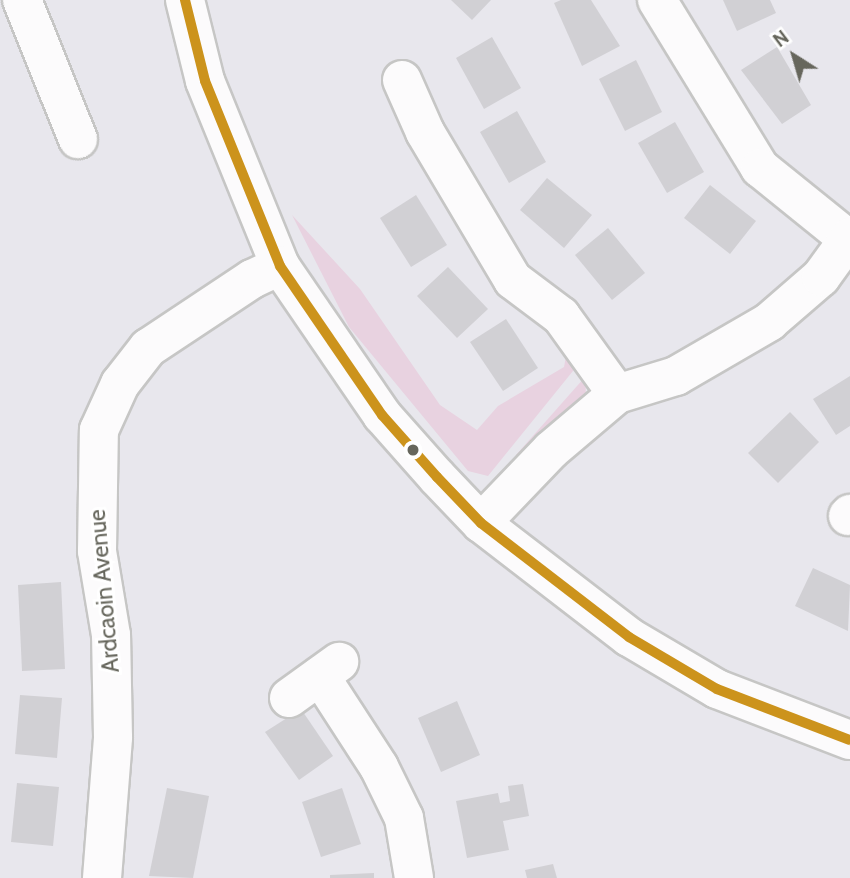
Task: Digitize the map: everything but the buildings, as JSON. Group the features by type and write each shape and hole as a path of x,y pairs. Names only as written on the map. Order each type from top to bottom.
{"street":[{"path":"22,0 78,139"},
{"path":"185,0 205,81 280,267 382,415 481,523 629,638 717,689 850,740"},
{"path":"481,523 551,450 617,394 676,376 769,322 821,277 849,238 760,168 657,0"},
{"path":"402,80 425,132 513,280 561,316 617,394"},
{"name":"Ardcaoin Avenue","path":"102,878 113,737 111,635 97,551 99,430 120,384 148,348 186,320 280,267"},
{"path":"316,679 379,767 404,818 414,878"}],"shaded area":[{"path":"292,215 360,289 440,405 477,430 498,406 564,367 567,351 577,366 488,476 468,471 349,327"},
{"path":"585,377 586,395 515,466 516,455"}],"transit line":[{"path":"185,0 205,81 280,266 382,415 437,477 481,523 629,637 717,689 850,740"}]}
